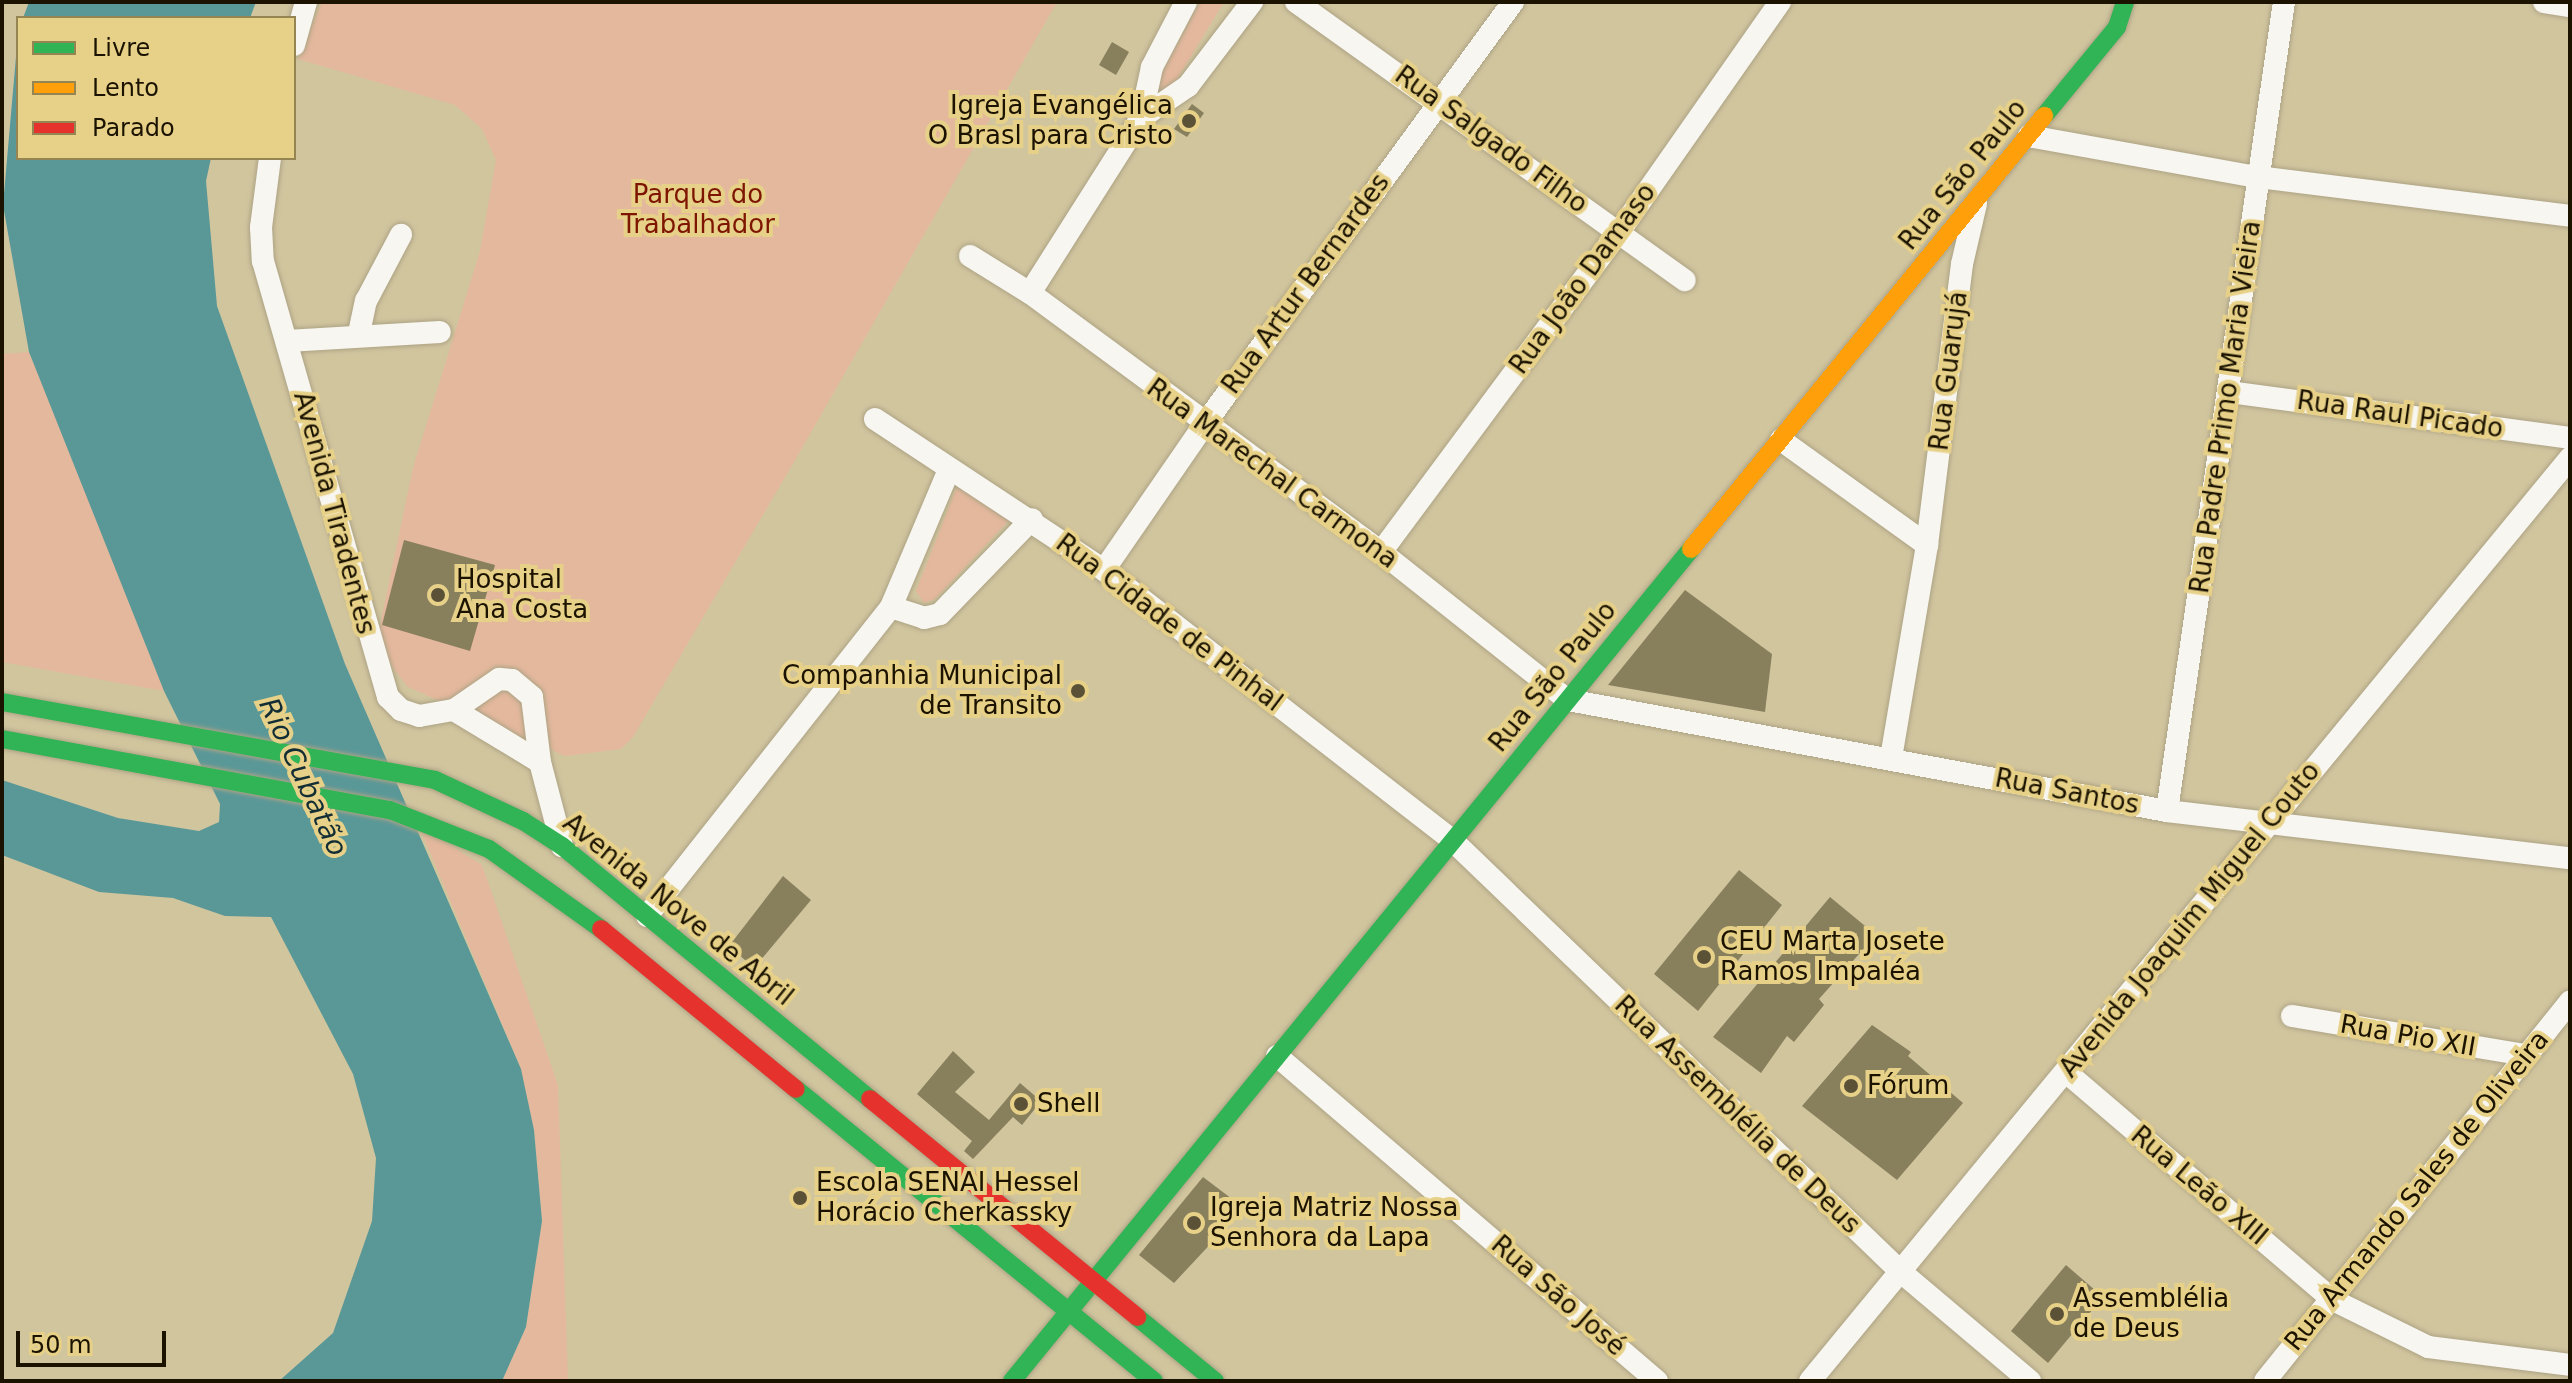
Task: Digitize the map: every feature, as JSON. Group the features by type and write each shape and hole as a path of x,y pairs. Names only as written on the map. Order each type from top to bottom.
{"main road":[{"name":"Rua São Paulo","path":"1012,1381 2117,27 2125,2"},
{"name":"Avenida Nove de Abril","path":"11,704 435,780 523,821 562,846 1215,1381"},
{"path":"6,739 390,810 446,828 531,875 1154,1381"},
{"path":"596,925 629,930 647,916"}],"street":[{"path":"296,38 306,2"},
{"path":"1030,293 1141,118 1152,67 1186,2"},
{"path":"1141,118 1188,86 1252,2"},
{"name":"Rua Salgado Filho","path":"1296,2 1685,280"},
{"name":"Rua Artur Bernardes","path":"1104,570 1204,425 1513,2"},
{"name":"Rua João Damaso","path":"1381,552 1619,232 1780,2"},
{"name":"Rua Padre Primo Maria Vieira","path":"2167,811 2284,2"},
{"path":"2544,2 2570,6"},
{"path":"2029,136 2258,177 2570,216"},
{"name":"Avenida Tiradentes","path":"270,160 261,227 263,261 388,697 401,710 419,716 454,710"},
{"name":"Rua Guarujá","path":"1891,758 1927,545 1962,264 1977,199"},
{"path":"359,333 366,301 401,235"},
{"name":"Rua Marechal Carmona","path":"970,256 1030,293 1204,425 1381,552 1568,700"},
{"path":"287,341 359,333 440,332"},
{"name":"Rua Raul Picado","path":"2230,392 2570,438"},
{"name":"Rua Cidade de Pinhal","path":"875,419 949,470 1032,519 1104,570 1453,841"},
{"path":"1781,440 1927,545"},
{"name":"Avenida Joaquim Miguel Couto","path":"1810,1381 2570,458"},
{"path":"647,916 891,607 949,470"},
{"path":"891,607 924,618 940,614 1032,519"},
{"path":"540,762 454,710 488,682 512,680 532,697 540,762 562,846"},
{"name":"Rua Santos","path":"1568,700 2167,811 2570,858"},
{"path":"523,821 547,786"},
{"name":"Rua Assemblélia de Deus","path":"1453,841 1901,1272 2030,1381"},
{"name":"Rua Armando Sales de Oliveira","path":"2265,1381 2570,1001"},
{"name":"Rua Pio XII","path":"2292,1016 2525,1055"},
{"name":"Rua São José","path":"1277,1056 1657,1381"},
{"name":"Rua Leão XIII","path":"2066,1072 2333,1300 2428,1347 2570,1365"}],"green space":[{"name":"Parque do Trabalhador","path":"322,2 1057,2 798,455 633,737 621,749 565,756 408,687 386,659 378,635 413,468 480,251 496,160 482,129 455,105 298,59"},
{"path":"1200,2 1224,2 1168,94 1154,87"},
{"path":"29,352 101,526 164,691 2,662 2,354"},
{"path":"958,484 1013,516 935,599 924,603 916,591"},
{"path":"419,826 482,865 558,1085 568,1381 502,1381 526,1327 542,1221 534,1130 521,1069"}],"water":[{"path":"29,2 256,2 251,16 24,16"},
{"name":"Rio Cubatão","path":"16,57 16,160 211,160 206,181 217,306 345,664 521,1069 534,1130 542,1221 526,1327 502,1381 279,1381 333,1333 372,1221 376,1158 353,1074 271,917 225,916 173,898 99,892 2,855 2,780 118,818 199,831 219,822 220,804 164,691 29,352 3,205"}],"building":[{"path":"1112,42 1129,52 1116,75 1099,65"},
{"name":"Igreja Evangélica O Brasl para Cristo","path":"1192,104 1204,113 1187,137 1174,129"},
{"name":"Hospital Ana Costa","path":"404,540 495,565 470,651 382,625"},
{"path":"1685,590 1772,654 1765,712 1608,685"},
{"name":"CEU Marta Josete Ramos Impaléa","path":"1739,870 1782,905 1698,1011 1654,974"},
{"path":"783,876 811,900 754,968 729,946"},
{"path":"1830,897 1876,935 1819,999 1824,1005 1794,1042 1787,1036 1761,1073 1713,1037"},
{"name":"Fórum","path":"1872,1025 1911,1052 1908,1056 1963,1103 1897,1180 1802,1106"},
{"name":"Shell","path":"953,1051 975,1072 955,1092 989,1120 1020,1083 1041,1101 1022,1125 1013,1117 973,1159 964,1151 972,1141 917,1094"},
{"name":"Igreja Matriz Nossa Senhora da Lapa","path":"1203,1177 1244,1208 1174,1283 1139,1255"},
{"name":"Assemblélia de Deus","path":"2066,1265 2103,1297 2048,1363 2011,1331"}],"traffic: fast":[{"path":"2044,116 2117,27 2125,2"},
{"path":"1012,1381 1691,549"},
{"path":"2,702 435,780 523,821 562,846 870,1099"},
{"path":"2,739 390,810 489,849 601,929"},
{"path":"796,1089 1154,1381"},
{"path":"1137,1317 1215,1381"}],"traffic: slow":[{"path":"1691,549 2044,116"}],"traffic: jam":[{"path":"601,929 796,1089"},
{"path":"870,1099 1137,1317"}],"place":[{"name":"Igreja Evangélica O Brasl para Cristo","path":"1189,121"},
{"name":"Hospital Ana Costa","path":"438,595"},
{"name":"Companhia Municipal de Transito","path":"1078,691"},
{"name":"CEU Marta Josete Ramos Impaléa","path":"1704,957"},
{"name":"Fórum","path":"1851,1086"},
{"name":"Shell","path":"1021,1104"},
{"name":"Escola SENAI Hessel Horácio Cherkassky","path":"800,1198"},
{"name":"Igreja Matriz Nossa Senhora da Lapa","path":"1194,1223"},
{"name":"Assemblélia de Deus","path":"2057,1314"}]}
